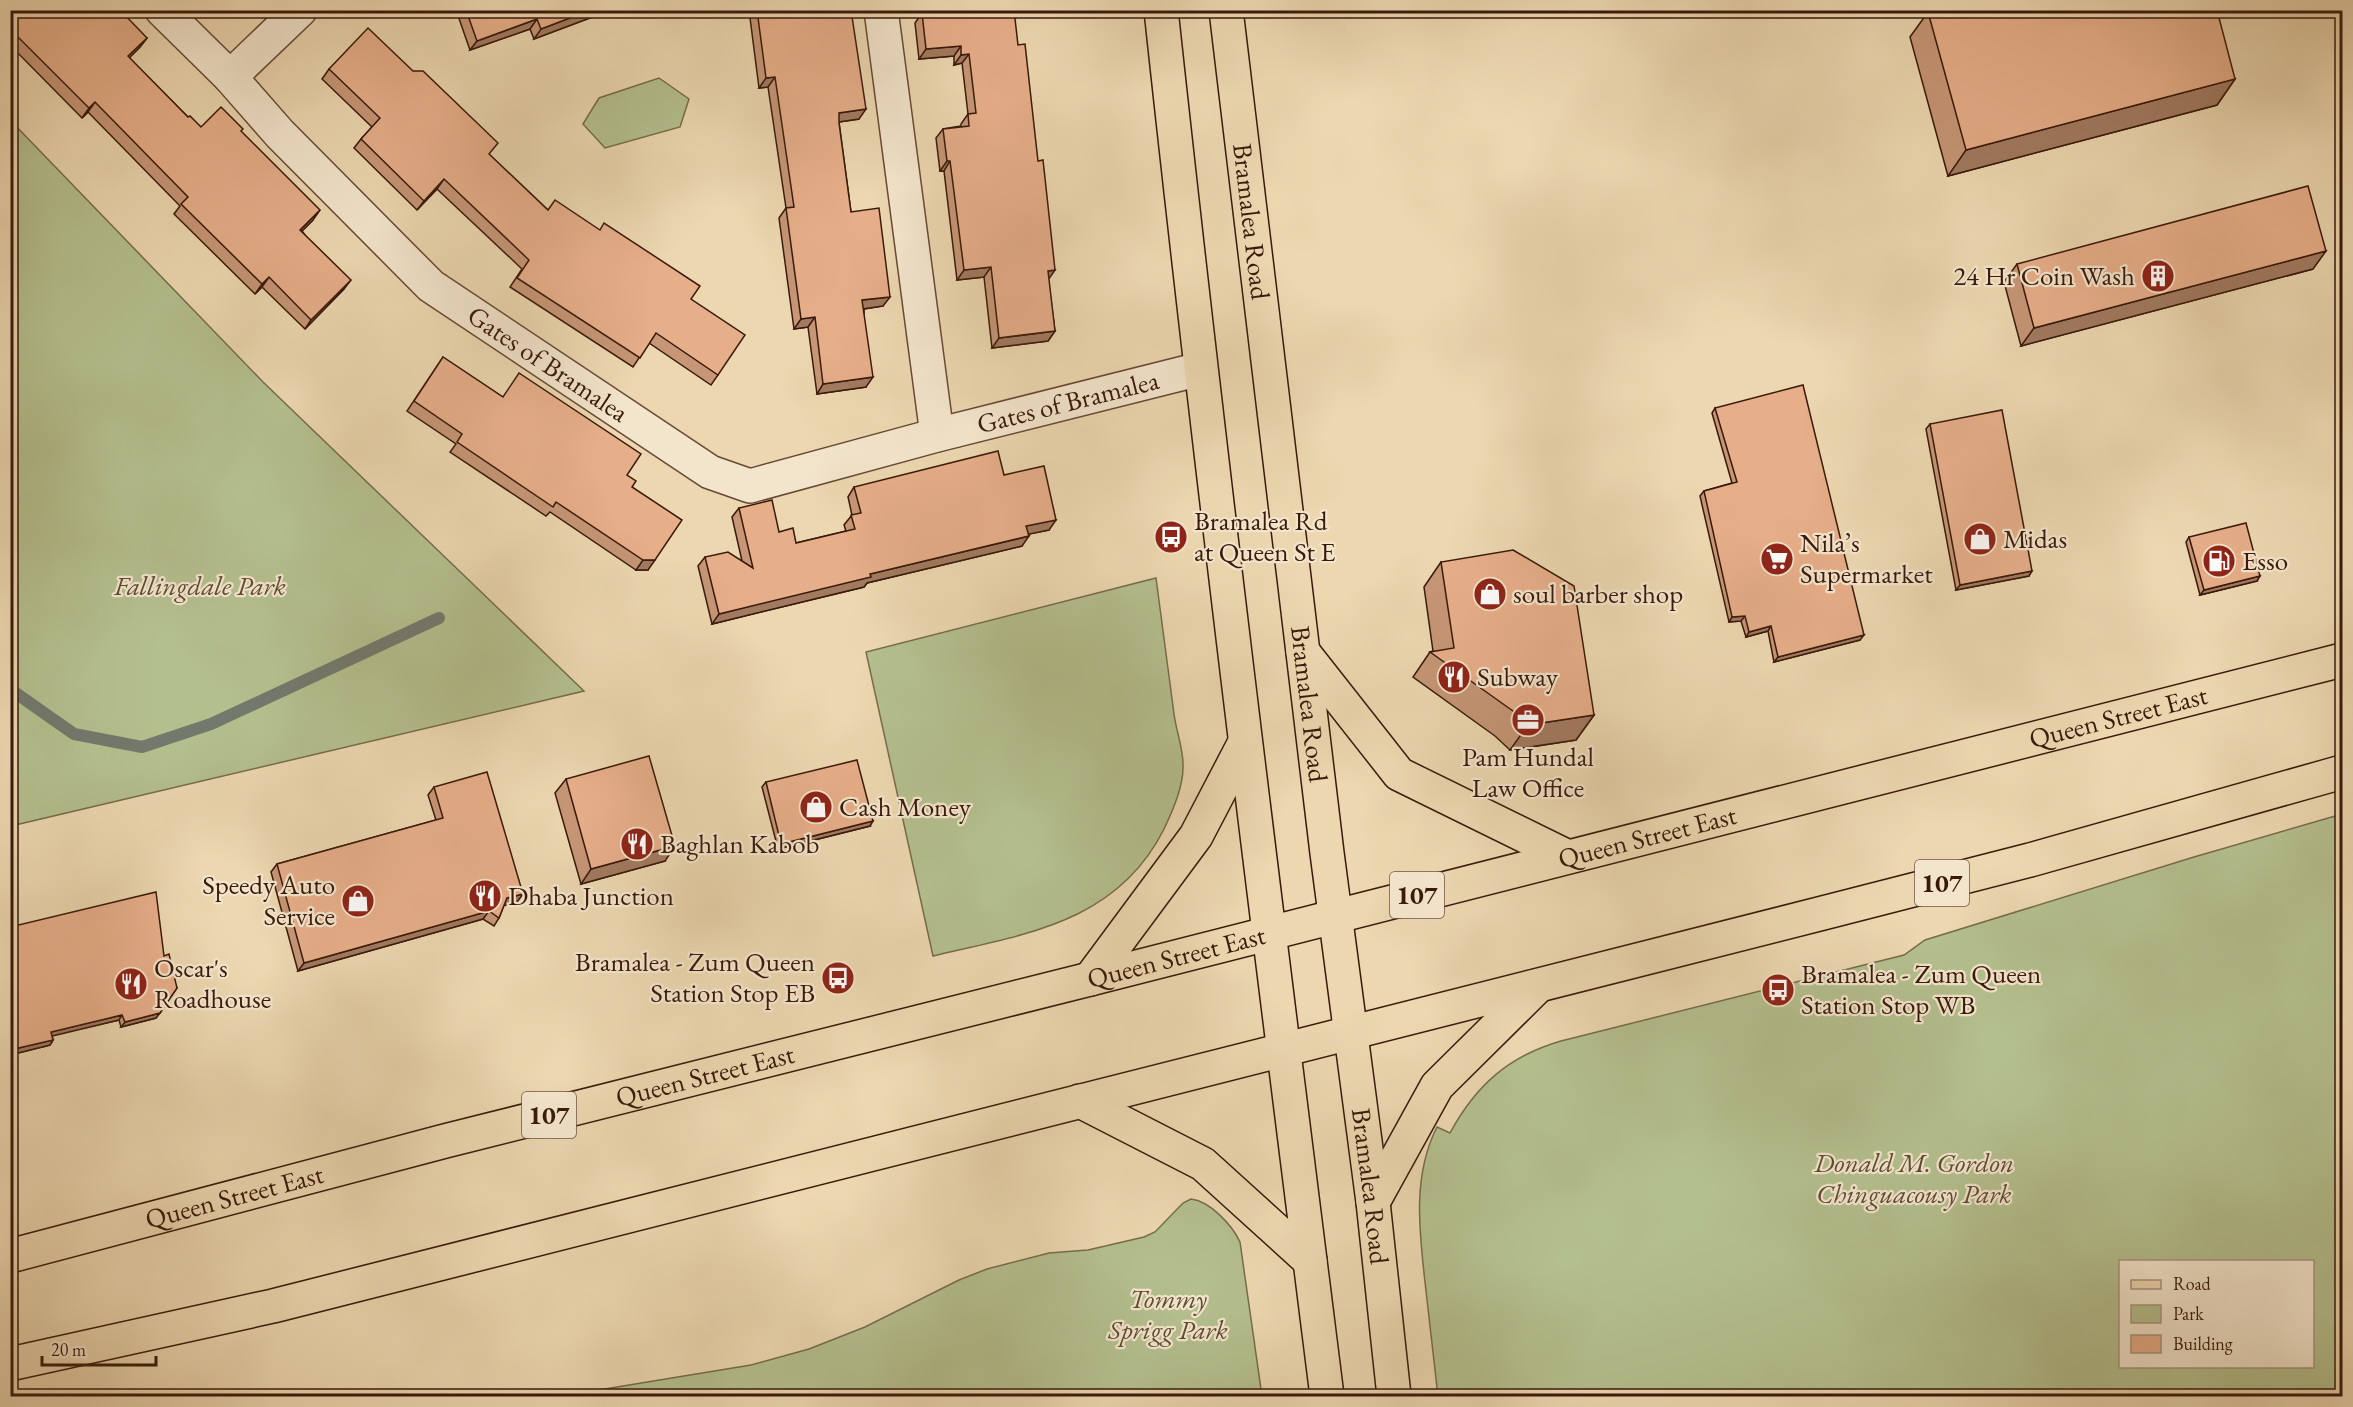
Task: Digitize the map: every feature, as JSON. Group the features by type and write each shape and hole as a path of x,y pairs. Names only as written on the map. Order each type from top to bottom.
{"main road":[{"path":"1161,10 1244,744 1327,1396"},
{"name":"Bramalea Road","path":"1226,10 1303,652 1373,1202 1394,1396"},
{"path":"1303,652 1399,774 1566,856"},
{"name":"Queen Street East","path":"10,1256 445,1141 2343,660"},
{"path":"1090,979 1196,836 1244,744"},
{"name":"107","path":"10,1364 273,1306 1539,985 2030,860 2343,772"},
{"path":"1373,1202 1437,1086 1539,985"},
{"path":"1080,1101 1203,1164 1310,1261"}],"street":[{"name":"Gates of Bramalea","path":"162,10 230,77 280,134 431,286 710,472 750,486 937,435 1200,369"},
{"path":"230,77 300,10"},
{"name":"Gates of Bramalea","path":"881,10 937,435"}],"green space":[{"path":"659,78 689,99 680,127 605,148 583,124 599,98"},
{"name":"Fallingdale Park","path":"10,120 263,382 584,691 11,826"},
{"path":"1156,578 1183,764 1180,789 1164,829 1144,861 1121,885 1095,905 1034,931 933,956 866,652"},
{"name":"Donald M. Gordon Chinguacousy Park","path":"2342,814 2342,1396 1438,1396 1420,1228 1423,1166 1437,1127 1450,1133 1471,1100 1483,1087 1510,1064 1542,1047 1904,955 1925,940"},
{"name":"Tommy Sprigg Park","path":"1191,1199 1206,1204 1220,1215 1232,1228 1240,1242 1262,1396 562,1396 751,1365 809,1349 865,1327 959,1280 987,1269 1049,1253 1088,1250 1144,1237 1155,1232 1183,1203"}],"building":[{"path":"10,10 120,10 147,38 128,56 188,117 190,116 201,127 221,107 243,129 241,131 320,210 300,230 351,280 311,320 269,277 262,284 181,204 188,197 95,102 89,108 10,29"},
{"path":"466,10 591,10 541,29 537,19 477,41"},
{"path":"757,10 851,10 866,109 839,113 851,212 879,208 890,297 862,300 873,377 823,384 815,317 801,319 786,208 794,207 775,77 766,78"},
{"path":"949,10 1014,10 1018,45 1025,44 1038,161 1043,160 1055,270 1048,271 1055,331 999,338 991,267 964,270 950,161 947,161 943,129 969,126 968,114 976,113 969,54 961,55 961,46 926,49 922,13"},
{"path":"1934,10 2217,10 2235,79 1966,150 1928,12"},
{"path":"368,28 413,71 423,71 498,143 489,154 548,210 555,200 600,230 604,223 700,286 691,299 745,335 718,375 656,333 640,358 517,278 529,260 444,179 424,201 361,139 380,118 329,69"},
{"name":"24 Hr Coin Wash","path":"2308,186 2326,251 2034,328 2017,264"},
{"path":"443,357 503,397 519,373 641,454 627,475 636,481 632,487 682,520 655,560 643,560 556,502 553,507 457,442 462,434 414,401"},
{"name":"Nila’s Supermarket","path":"1803,385 1864,635 1778,657 1771,626 1749,632 1745,616 1732,617 1704,491 1737,482 1715,408"},
{"path":"2002,410 2032,571 1960,585 1930,424"},
{"path":"998,451 1004,475 1044,466 1056,520 1026,526 1029,536 870,574 871,577 719,614 705,557 728,552 753,568 739,508 772,500 779,532 793,528 796,543 855,529 851,515 861,513 854,487"},
{"path":"2246,523 2260,576 2204,590 2189,537"},
{"path":"1513,550 1574,586 1594,715 1528,725 1513,711 1430,652 1454,648 1441,562"},
{"path":"649,756 675,846 591,869 566,779"},
{"name":"Cash Money","path":"857,760 873,821 781,844 766,782"},
{"path":"487,772 523,894 507,898 499,918 489,911 304,963 277,864 443,818 434,787"},
{"path":"156,892 164,956 169,954 177,988 160,1013 125,1022 122,1015 51,1032 53,1040 10,1050 10,927"}],"waterway":[{"path":"10,689 74,734 142,747 211,724 439,618"}],"place":[{"name":"24 Hr Coin Wash","path":"2158,276"},
{"name":"Bramalea Rd at Queen St E","path":"1171,537"},
{"name":"Midas","path":"1980,539"},
{"name":"Nila’s Supermarket","path":"1777,559"},
{"name":"Esso","path":"2219,561"},
{"name":"soul barber shop","path":"1490,594"},
{"name":"Subway","path":"1454,677"},
{"name":"Pam Hundal Law Office","path":"1528,720"},
{"name":"Cash Money","path":"816,807"},
{"name":"Baghlan Kabob","path":"637,844"},
{"name":"Dhaba Junction","path":"485,896"},
{"name":"Speedy Auto Service","path":"358,901"},
{"name":"Bramalea - Zum Queen Station Stop EB","path":"838,978"},
{"name":"Oscar's Roadhouse","path":"131,984"},
{"name":"Bramalea - Zum Queen Station Stop WB","path":"1778,990"}]}
